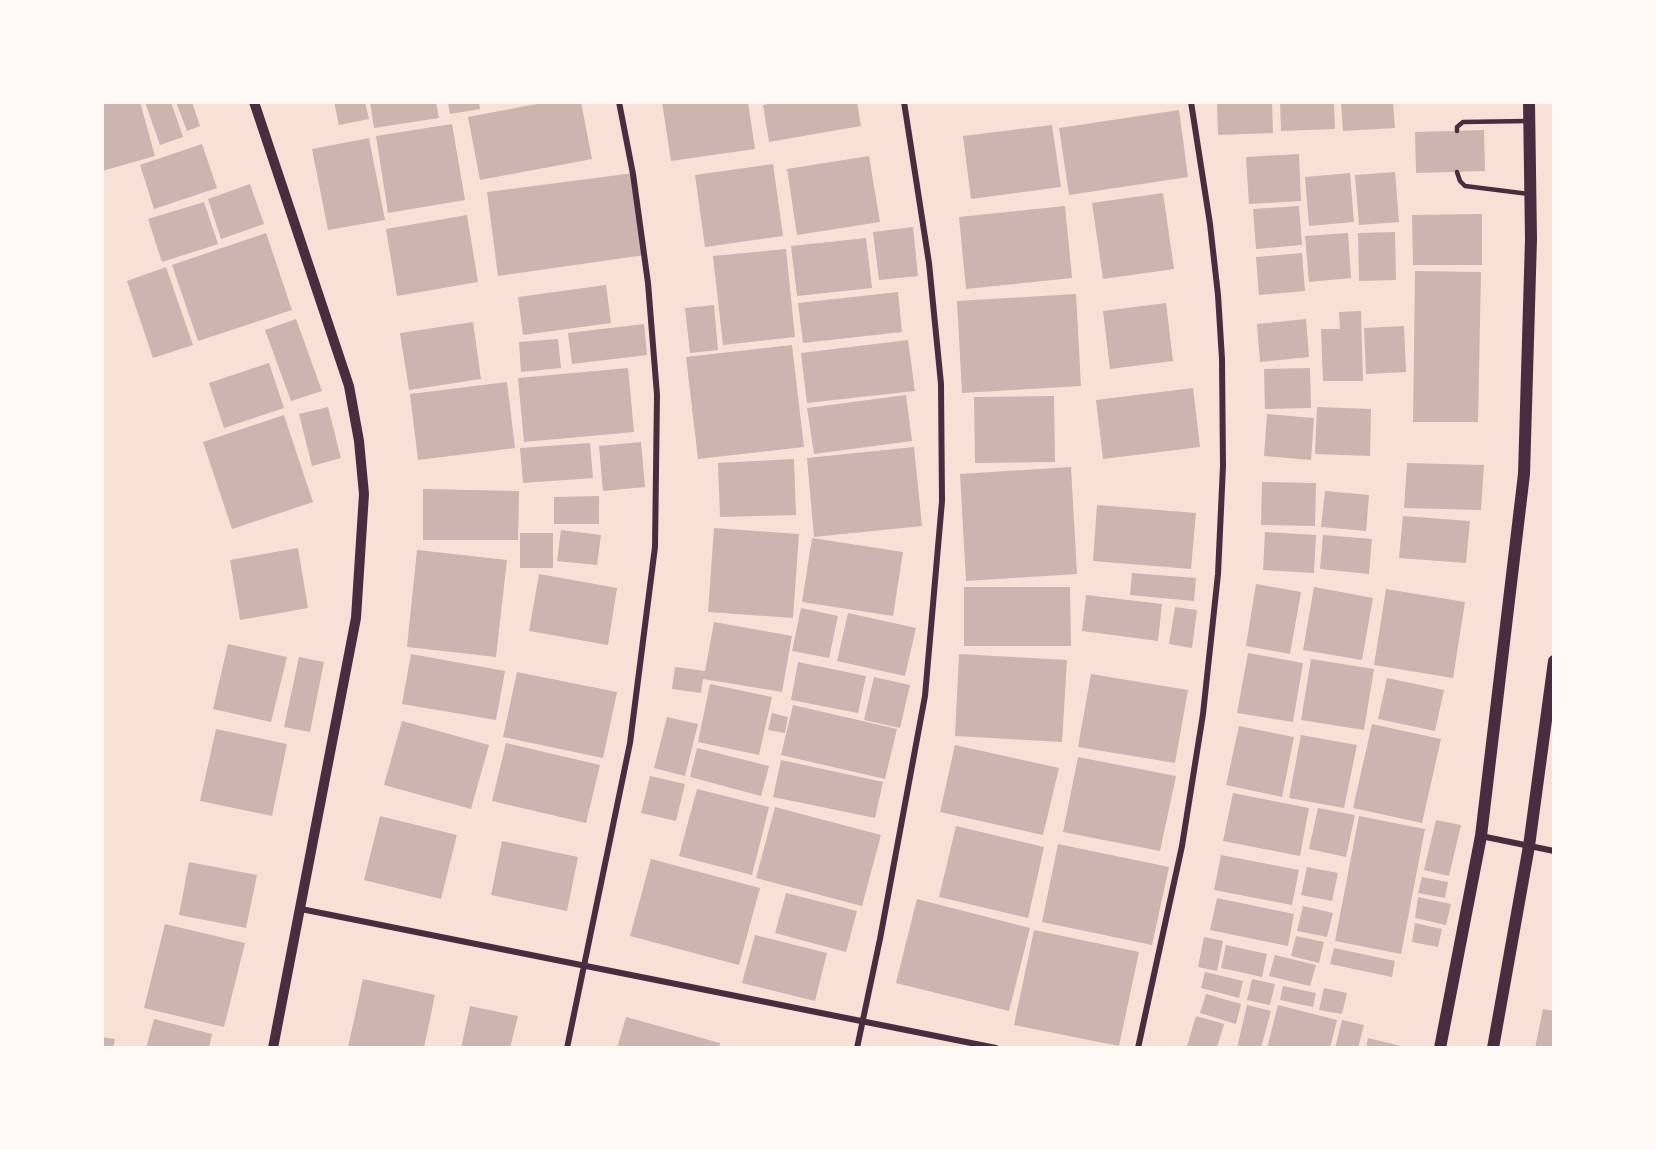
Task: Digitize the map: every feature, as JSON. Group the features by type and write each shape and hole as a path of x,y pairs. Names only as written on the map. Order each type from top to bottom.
{"main road":[{"path":"1440,1048 1481,836 1524,474 1531,239 1529,102"},
{"path":"1493,1048 1528,846 1554,661"}],"street":[{"path":"254,102 349,386 359,441 364,494 356,618 273,1048"},
{"path":"567,1048 630,743 655,547 657,395 648,283 633,174 619,102"},
{"path":"857,1048 880,939 925,696 942,501 941,384 929,263 904,102"},
{"path":"1138,1048 1182,846 1203,714 1218,574 1223,466 1222,349 1210,224 1191,102"},
{"path":"1481,836 1554,851"},
{"path":"301,909 996,1048"}],"lane":[{"path":"1457,131 1463,122 1529,121"},
{"path":"1457,171 1460,181 1465,186 1530,194"}],"building":[{"path":"102,102 140,102 155,156 102,171"},
{"path":"145,102 171,102 183,137 160,145"},
{"path":"176,102 192,102 200,126 187,131"},
{"path":"334,102 365,102 369,119 339,125"},
{"path":"370,102 436,102 439,118 374,128"},
{"path":"448,102 479,102 480,109 450,114"},
{"path":"547,102 581,102 592,159 480,180 468,117"},
{"path":"662,102 748,102 755,149 671,161"},
{"path":"778,102 857,102 861,126 769,142 763,105"},
{"path":"1217,102 1272,102 1273,133 1218,135"},
{"path":"1280,102 1334,102 1335,129 1281,131"},
{"path":"1341,102 1393,102 1395,128 1343,131"},
{"path":"1179,110 1188,177 1069,195 1059,128"},
{"path":"452,124 465,200 388,213 376,136"},
{"path":"1052,125 1061,187 971,199 963,136"},
{"path":"1484,130 1485,171 1416,173 1415,132"},
{"path":"369,138 385,220 328,230 312,149"},
{"path":"202,144 217,188 154,209 140,165"},
{"path":"1299,154 1301,201 1249,204 1246,157"},
{"path":"869,156 880,222 797,235 787,169"},
{"path":"773,164 783,236 705,247 695,175"},
{"path":"1395,172 1399,222 1359,225 1355,175"},
{"path":"634,173 645,255 498,276 487,192"},
{"path":"1350,173 1354,222 1309,226 1305,177"},
{"path":"250,184 264,224 221,239 208,199"},
{"path":"1163,193 1174,269 1103,279 1092,203"},
{"path":"204,202 218,244 162,262 148,219"},
{"path":"1065,206 1072,278 966,289 959,217"},
{"path":"1299,206 1302,245 1256,249 1253,209"},
{"path":"1482,214 1482,265 1413,265 1412,215"},
{"path":"467,215 478,282 397,296 386,229"},
{"path":"913,227 918,276 879,280 873,232"},
{"path":"1395,232 1396,280 1359,281 1358,233"},
{"path":"266,233 292,310 198,341 172,265"},
{"path":"1348,233 1351,278 1309,282 1305,236"},
{"path":"866,238 872,288 797,296 791,246"},
{"path":"786,249 795,337 723,345 713,256"},
{"path":"1302,253 1305,291 1259,295 1256,257"},
{"path":"166,267 193,345 153,358 127,281"},
{"path":"1415,271 1481,272 1478,422 1413,422"},
{"path":"606,285 611,323 523,335 518,297"},
{"path":"898,292 902,332 803,343 798,303"},
{"path":"1076,294 1081,386 962,393 957,301"},
{"path":"1166,303 1173,361 1110,369 1103,311"},
{"path":"714,305 718,350 690,353 685,308"},
{"path":"1361,311 1363,381 1323,381 1321,329 1340,329 1339,312"},
{"path":"296,319 322,391 291,401 265,330"},
{"path":"1306,319 1309,357 1260,362 1257,324"},
{"path":"473,322 481,379 409,390 400,333"},
{"path":"644,324 647,355 572,364 568,333"},
{"path":"1404,326 1406,372 1366,374 1364,328"},
{"path":"558,339 561,368 521,372 519,342"},
{"path":"908,340 915,391 807,403 801,353"},
{"path":"792,345 804,447 698,459 686,357"},
{"path":"269,363 284,408 224,428 209,383"},
{"path":"628,368 634,432 524,442 518,378"},
{"path":"1310,368 1311,408 1265,409 1264,369"},
{"path":"507,382 515,448 418,460 410,394"},
{"path":"1193,388 1200,447 1103,459 1096,400"},
{"path":"906,395 912,441 814,454 807,408"},
{"path":"1054,396 1055,462 975,463 974,397"},
{"path":"328,407 341,458 312,466 299,414"},
{"path":"1317,407 1371,409 1370,456 1315,454"},
{"path":"1267,414 1314,418 1311,460 1264,456"},
{"path":"284,415 313,502 232,529 203,442"},
{"path":"641,442 645,487 603,491 599,446"},
{"path":"590,443 593,478 523,483 520,448"},
{"path":"914,447 922,526 814,537 807,458"},
{"path":"794,459 796,515 720,517 718,463"},
{"path":"1407,463 1484,465 1481,510 1404,508"},
{"path":"1071,467 1077,574 966,581 960,474"},
{"path":"1262,482 1316,483 1315,526 1261,525"},
{"path":"423,489 519,491 518,540 423,540"},
{"path":"1325,491 1369,495 1366,531 1321,527"},
{"path":"599,496 599,524 554,524 554,497"},
{"path":"1097,505 1196,513 1191,569 1093,561"},
{"path":"1403,516 1470,521 1466,563 1399,558"},
{"path":"714,528 799,534 793,618 708,612"},
{"path":"561,530 601,535 597,565 557,561"},
{"path":"1265,532 1316,535 1314,573 1263,570"},
{"path":"520,533 553,533 553,568 520,568"},
{"path":"1323,535 1372,539 1369,574 1320,569"},
{"path":"812,538 903,552 893,616 802,602"},
{"path":"298,548 308,608 240,620 230,560"},
{"path":"417,550 507,560 496,657 407,647"},
{"path":"1132,573 1196,578 1194,601 1130,595"},
{"path":"539,574 617,588 608,645 529,631"},
{"path":"1256,584 1301,592 1290,654 1246,646"},
{"path":"964,587 1070,587 1071,646 964,646"},
{"path":"1314,587 1373,598 1362,660 1303,650"},
{"path":"1386,589 1465,602 1453,678 1374,665"},
{"path":"1086,595 1162,604 1158,641 1082,631"},
{"path":"1175,607 1197,610 1192,648 1169,644"},
{"path":"801,608 838,616 829,658 792,651"},
{"path":"848,613 916,628 905,676 837,661"},
{"path":"714,622 792,636 782,692 703,679 701,693 672,689 675,667 705,671"},
{"path":"228,644 287,657 271,722 213,709"},
{"path":"1248,653 1303,663 1293,722 1237,713"},
{"path":"411,654 505,671 496,720 402,704"},
{"path":"959,654 1067,660 1062,742 955,736"},
{"path":"299,657 324,662 310,732 284,727"},
{"path":"1311,659 1374,669 1364,730 1301,720"},
{"path":"798,662 866,676 858,713 791,700"},
{"path":"517,672 617,692 603,758 503,737"},
{"path":"1091,674 1188,690 1175,763 1078,747"},
{"path":"874,677 910,685 900,728 864,720"},
{"path":"1387,678 1444,690 1435,731 1378,719"},
{"path":"710,684 772,697 759,755 698,742"},
{"path":"793,705 897,729 885,779 781,755"},
{"path":"772,713 788,717 785,733 768,730"},
{"path":"667,717 698,724 685,776 654,768"},
{"path":"402,721 489,745 471,809 384,785"},
{"path":"1372,724 1441,739 1422,823 1353,808"},
{"path":"1239,726 1294,737 1282,797 1226,785"},
{"path":"216,729 287,744 272,816 200,801"},
{"path":"1301,735 1357,745 1344,808 1289,798"},
{"path":"506,743 600,765 586,823 492,801"},
{"path":"955,745 1059,768 1043,835 940,812"},
{"path":"697,748 769,766 761,796 690,777"},
{"path":"1078,757 1176,776 1160,851 1063,832"},
{"path":"781,760 883,782 875,818 773,797"},
{"path":"650,776 685,784 676,821 641,813"},
{"path":"697,789 769,807 752,875 679,856"},
{"path":"1233,793 1309,808 1300,856 1223,841"},
{"path":"775,807 881,835 862,906 756,878"},
{"path":"1318,808 1355,815 1346,857 1309,849"},
{"path":"380,816 457,835 441,899 364,880"},
{"path":"1359,816 1425,829 1401,954 1335,941"},
{"path":"1436,820 1461,825 1449,876 1424,870"},
{"path":"956,826 1044,847 1028,918 939,897"},
{"path":"502,841 578,857 567,911 491,895"},
{"path":"1058,844 1169,867 1152,945 1042,922"},
{"path":"1221,855 1299,870 1292,905 1214,890"},
{"path":"651,859 760,888 739,965 630,936"},
{"path":"189,862 257,875 246,928 179,915"},
{"path":"1307,867 1338,873 1332,901 1301,895"},
{"path":"1422,877 1448,882 1445,898 1418,893"},
{"path":"786,893 857,911 846,952 775,933"},
{"path":"1418,897 1451,904 1446,925 1415,918"},
{"path":"1217,898 1294,914 1288,946 1210,930"},
{"path":"917,899 1030,928 1009,1011 896,983"},
{"path":"1303,906 1333,913 1327,937 1297,931"},
{"path":"1415,923 1442,929 1438,947 1412,942"},
{"path":"165,924 245,943 224,1027 144,1008"},
{"path":"1034,930 1139,952 1119,1046 1014,1025"},
{"path":"755,935 827,953 815,1001 742,983"},
{"path":"1296,936 1324,942 1319,963 1291,956"},
{"path":"1204,937 1223,941 1217,971 1198,967"},
{"path":"1226,945 1267,954 1262,977 1221,968"},
{"path":"1334,948 1395,961 1392,977 1330,964"},
{"path":"1275,955 1316,965 1310,986 1269,976"},
{"path":"1205,972 1243,981 1239,998 1201,988"},
{"path":"363,979 435,995 424,1048 348,1047"},
{"path":"1252,979 1275,984 1270,1005 1247,1000"},
{"path":"1283,986 1316,993 1313,1007 1280,1000"},
{"path":"1324,988 1347,993 1342,1014 1319,1010"},
{"path":"1206,994 1241,1004 1236,1024 1200,1013"},
{"path":"1247,1005 1271,1011 1261,1048 1237,1048"},
{"path":"1278,1005 1337,1020 1330,1048 1267,1048"},
{"path":"470,1006 518,1016 510,1048 461,1048"},
{"path":"1543,1009 1554,1011 1554,1048 1535,1048"},
{"path":"1196,1016 1224,1024 1217,1048 1187,1046"},
{"path":"626,1017 720,1043 719,1048 617,1048"},
{"path":"154,1019 212,1034 209,1048 146,1048"},
{"path":"1342,1020 1364,1025 1358,1048 1335,1048"},
{"path":"102,1037 115,1039 113,1048 102,1048"},
{"path":"1368,1038 1405,1047 1405,1048 1366,1048"}]}
